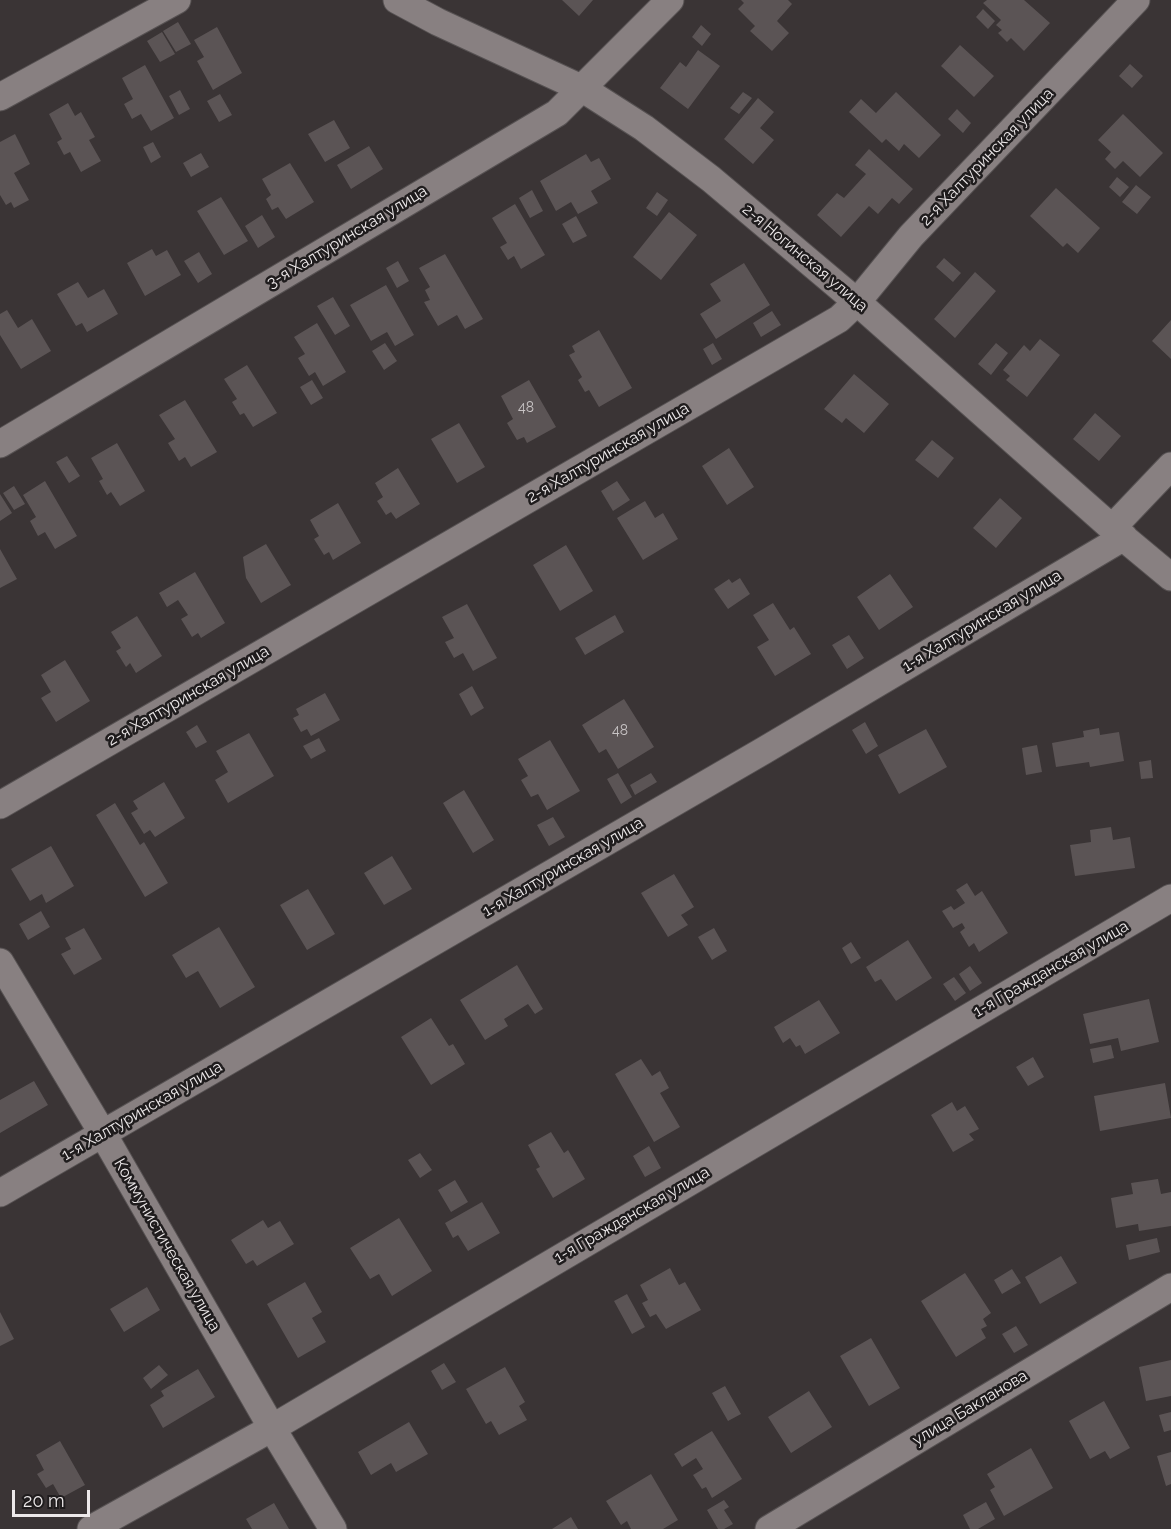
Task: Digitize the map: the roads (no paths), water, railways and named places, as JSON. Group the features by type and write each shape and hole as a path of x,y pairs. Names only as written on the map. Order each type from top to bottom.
{"street":[{"path":"0,97 177,0"},
{"name":"2-я Ногинская улица","path":"397,0 438,22 583,89 644,128 711,179 857,302 1118,533 1171,577"},
{"name":"3-я Халтуринская улица","path":"0,444 557,113 669,0"},
{"name":"2-я Халтуринская улица","path":"0,805 839,319 857,302 911,236 1136,0"},
{"name":"1-я Халтуринская улица","path":"0,1193 763,750 1118,533 1171,466"},
{"name":"1-я Гражданская улица","path":"91,1529 272,1428 1171,898"},
{"name":"Коммунистическая улица","path":"0,962 333,1529"},
{"name":"улица Бакланова","path":"769,1529 1171,1287"}]}
